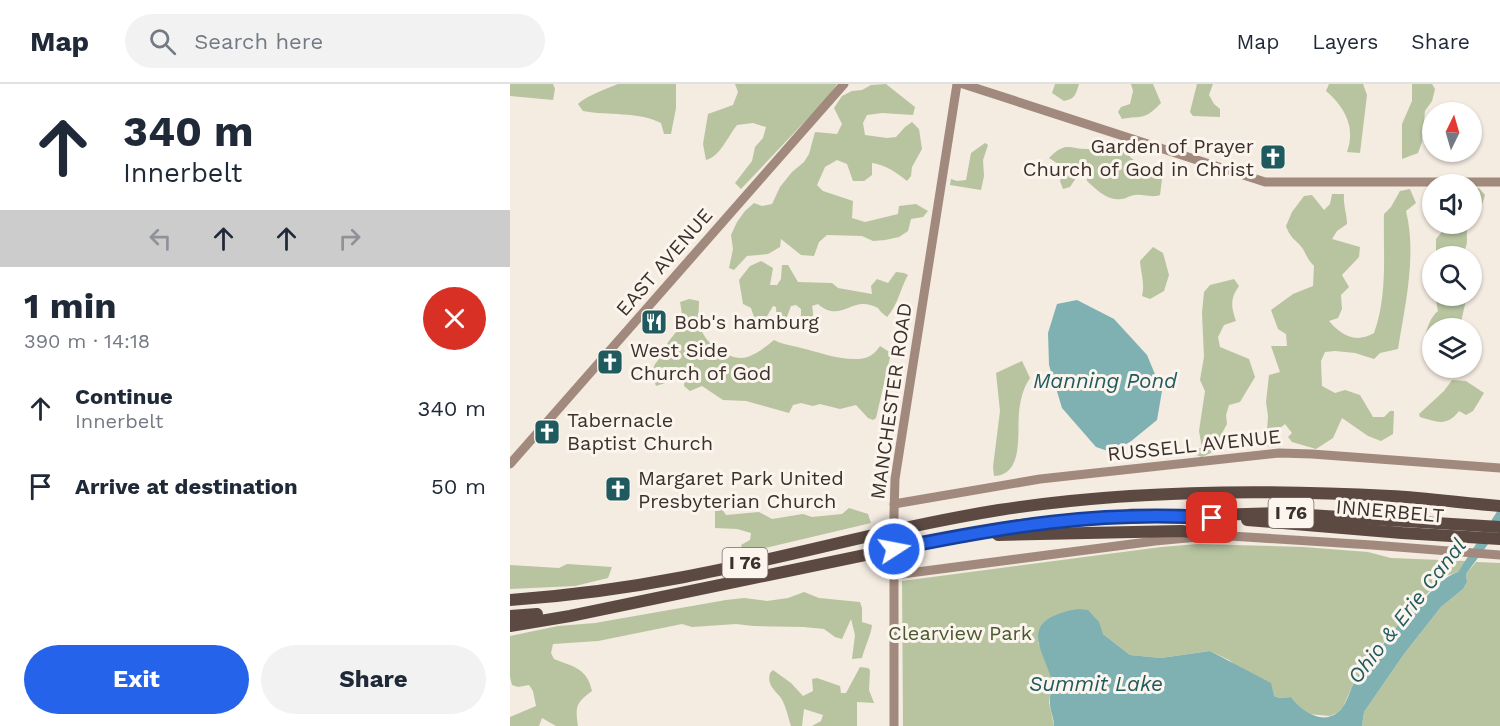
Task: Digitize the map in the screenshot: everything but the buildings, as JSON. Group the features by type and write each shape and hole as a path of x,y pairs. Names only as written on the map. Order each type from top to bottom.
{"highway":[{"name":"I 76","path":"510,600 646,584 915,525 1056,502 1136,495 1245,492 1427,499 1500,507"},
{"name":"INNERBELT","path":"1427,499 1500,500"},
{"name":"I 76","path":"510,616 584,610 654,599 952,537 1021,525 1076,519 1296,513 1500,527"},
{"name":"INNERBELT","path":"1170,515 1500,539"},
{"path":"952,537 1181,531 1221,535"},
{"path":"510,626 654,599"}],"main road":[{"name":"EAST AVENUE","path":"510,464 844,84"},
{"name":"MANCHESTER ROAD","path":"894,726 894,504 899,448 957,84"},
{"path":"963,84 1265,182 1500,182"},
{"name":"RUSSELL AVENUE","path":"894,504 1040,479 1279,453 1312,453 1500,468"},
{"path":"894,575 1155,541 1221,535 1500,555"}],"green space":[{"path":"510,84 553,84 555,89 553,100 510,96"},
{"path":"618,84 676,84 676,108 671,134 664,134 661,123 652,119 583,111 578,104"},
{"path":"735,84 837,84 829,96 741,189 735,183 752,161 755,147 763,138 766,127 753,123 737,125 720,151 706,160 703,144 708,114 733,105 738,92"},
{"path":"886,84 915,107 913,115 882,113 867,115 863,123 865,135 896,137 912,122 919,129 922,149 912,167 911,176 907,181 891,169 872,163 872,175 864,181 853,181 847,164 837,160 825,167 817,185 823,191 853,201 852,218 865,222 898,214 899,206 916,204 928,211 923,217 911,219 908,231 899,237 885,240 873,241 862,236 827,235 819,242 814,256 801,255 781,239 780,247 768,254 747,256 734,270 729,268 733,249 731,235 737,222 754,203 762,206 772,204 780,187 809,154 815,132 837,134 842,124 834,108 842,96 871,85"},
{"path":"1055,84 1079,84 1074,96 1064,101 1052,93"},
{"path":"1131,84 1153,84 1161,103 1146,115 1122,119 1118,112 1121,107 1130,104 1133,91"},
{"path":"1197,84 1213,84 1209,95 1220,109 1220,117 1193,116 1190,112"},
{"path":"1329,84 1363,84 1367,95 1360,153 1347,152 1350,135 1347,118 1339,104 1326,91"},
{"path":"1412,84 1432,84 1435,89 1432,101 1422,102 1422,142 1418,153 1402,159 1402,124 1412,101"},
{"path":"985,143 988,145 983,160 984,176 981,190 950,185 951,179 966,180 971,153"},
{"path":"1123,143 1129,145 1127,152 1131,158 1162,179 1160,195 1111,198 1102,194 1087,181 1084,166 1070,187 1063,189 1060,181 1061,166 1049,158 1055,152 1068,147 1093,149"},
{"path":"1410,189 1416,203 1406,211 1410,262 1407,298 1398,349 1380,353 1374,359 1355,353 1325,352 1321,361 1322,386 1335,393 1345,390 1360,395 1373,417 1384,417 1390,411 1394,411 1393,434 1381,441 1368,436 1342,418 1333,438 1316,449 1292,442 1288,437 1292,433 1285,424 1280,428 1280,441 1277,445 1266,446 1268,416 1266,402 1269,375 1280,372 1271,346 1287,346 1286,334 1278,329 1271,310 1293,294 1313,286 1314,266 1286,226 1292,212 1304,196 1312,195 1324,210 1330,204 1332,194 1344,194 1347,224 1337,231 1332,239 1360,247 1359,257 1342,275 1349,287 1341,295 1342,309 1338,318 1329,321 1344,334 1361,338 1374,333 1381,304 1384,274 1384,214 1400,191"},
{"path":"1440,234 1467,234 1466,246 1436,246 1436,239"},
{"path":"1153,247 1163,253 1169,275 1164,291 1150,299 1142,296 1140,261"},
{"path":"761,261 773,268 770,285 777,285 781,279 782,265 788,265 798,282 832,283 838,288 872,294 871,286 877,279 888,283 896,272 908,275 887,317 878,308 867,304 831,311 818,304 812,306 813,315 809,324 796,325 801,309 796,305 791,306 785,322 777,324 776,307 773,306 766,318 758,320 754,317 751,308 743,304 739,280 750,266"},
{"path":"1234,279 1239,286 1232,303 1236,321 1224,325 1218,337 1220,347 1249,359 1255,377 1240,402 1229,405 1226,415 1227,424 1215,451 1202,457 1193,454 1194,449 1202,448 1199,431 1205,391 1200,380 1204,357 1202,313 1204,292 1210,285"},
{"path":"689,299 699,301 700,326 708,341 728,355 743,358 750,356 774,340 826,355 854,359 870,356 880,346 891,353 876,418 873,420 868,418 856,405 840,409 820,404 813,406 801,403 793,405 789,413 746,401 723,400 702,386 690,391 684,386 685,371 668,372 668,382 656,386 654,366 669,350 667,344 682,322 680,302"},
{"path":"1437,306 1465,306 1462,318 1432,318 1438,311"},
{"path":"1022,361 1030,378 1020,404 1015,461 1004,474 994,476 993,467 1000,411 996,373"},
{"path":"1452,380 1466,381 1484,393 1473,411 1466,415 1459,411 1455,416 1441,422 1420,417 1419,414 1444,391"},
{"path":"717,506 726,515 759,512 772,519 803,514 812,517 842,514 849,508 868,514 871,523 744,553 741,545 750,540 751,533 737,529 715,528"},
{"name":"Clearview Park","path":"1198,544 1303,547 1368,552 1391,558 1466,561 1458,572 1446,576 1413,607 1377,649 1355,680 1343,707 1330,716 1308,714 1298,707 1291,697 1274,696 1229,660 1210,651 1161,658 1130,655 1103,634 1038,642 1052,683 1049,702 1054,726 903,726 902,581"},
{"path":"1476,562 1500,563 1500,726 1362,726 1364,712 1404,654 1441,607 1463,589 1467,582 1466,574"},
{"path":"567,564 612,567 608,578 575,586 510,589 510,565 559,568"},
{"path":"804,592 819,598 860,602 862,622 872,625 862,658 852,659 855,635 851,619 842,639 824,629 804,627 736,624 692,627 682,624 598,641 553,644 551,653 554,659 579,669 590,683 592,691 578,706 578,726 556,726 542,718 539,726 510,726 510,717 536,706 533,691 529,685 518,687 512,685 510,636 558,626 595,623 726,600 744,598 767,601 788,598"},
{"path":"860,667 870,670 869,690 874,703 857,702 857,726 812,726 821,721 823,715 804,709 802,726 791,726 783,701 769,681 773,670 791,683 803,696 813,691 812,679 817,678 840,686 841,693 846,693"}],"water":[{"name":"Manning Pond","path":"1077,300 1114,319 1147,355 1162,391 1157,420 1130,442 1111,452 1096,447 1062,408 1049,365 1048,333 1057,304"},
{"name":"Summit Lake","path":"1500,507 1500,528 1466,574 1467,582 1463,589 1441,607 1404,654 1364,712 1362,726 1054,726 1050,706 1051,679 1041,652 1038,635 1040,627 1046,621 1064,612 1079,609 1088,610 1099,622 1103,634 1130,655 1161,658 1210,651 1271,683 1274,696 1291,697 1305,711 1318,717 1331,716 1343,706 1359,674 1405,615 1440,582 1458,572"}],"place":[{"name":"Garden of Prayer Church of God in Christ","path":"1273,157"},
{"name":"Bob's hamburg","path":"654,322"},
{"name":"West Side Church of God","path":"610,362"},
{"name":"Tabernacle Baptist Church","path":"547,432"},
{"name":"Margaret Park United Presbyterian Church","path":"618,489"}],"route":[{"path":"894,549 993,529 1076,519 1170,515 1212,518"}],"water label":[{"name":"Ohio & Erie Canal","path":"1407,611"}]}
